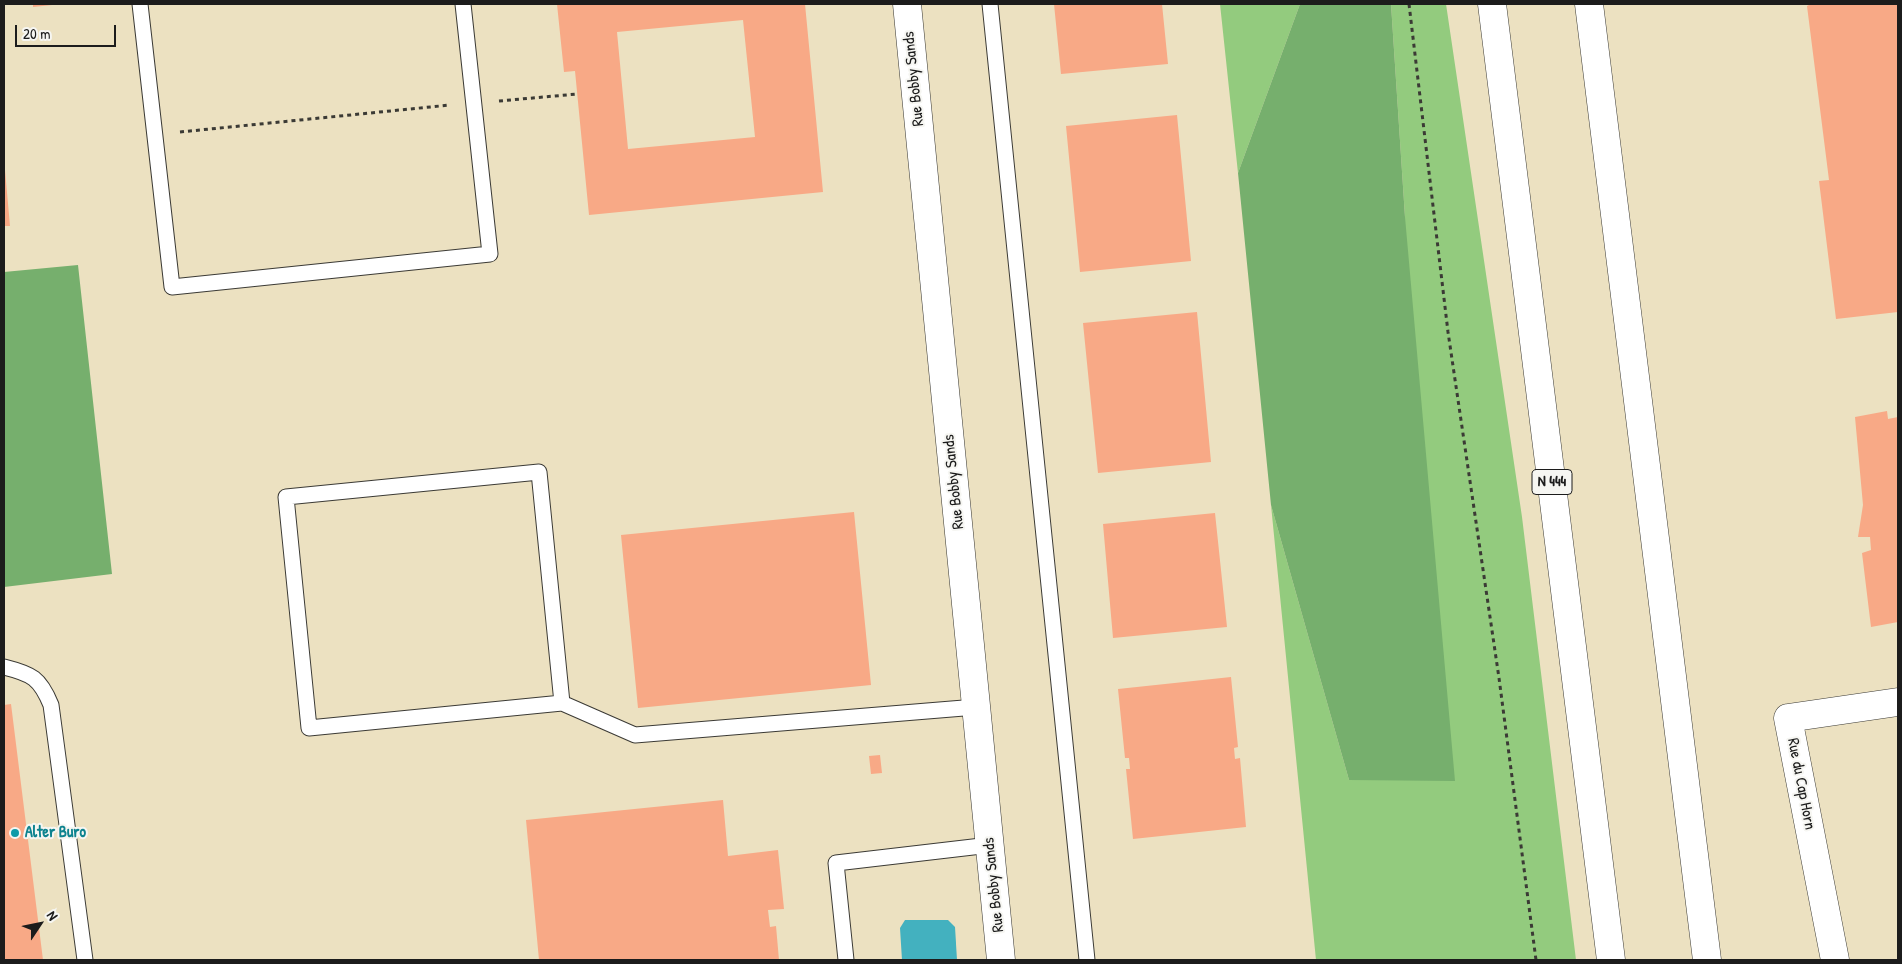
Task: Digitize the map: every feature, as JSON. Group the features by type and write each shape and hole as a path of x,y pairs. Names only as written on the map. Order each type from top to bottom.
{"main road":[{"name":"Rue Bobby Sands","path":"907,4 1001,960"},
{"name":"N 444","path":"1492,4 1611,960"},
{"path":"1589,4 1707,960"},
{"name":"Rue du Cap Horn","path":"1835,960 1788,718 1898,702"}],"lane":[{"path":"140,4 172,287 490,254 463,4"},
{"path":"990,4 1087,960"},
{"path":"562,703 539,472 286,497 310,728 562,703 635,735 976,707"},
{"path":"4,667 25,672 44,687 51,705 85,960"},
{"path":"846,960 836,863 990,845"}],"path":[{"path":"1409,4 1448,332 1498,678 1536,960"},
{"path":"155,135 577,94"}],"green space":[{"path":"1220,4 1300,4 1238,173"},
{"path":"1300,4 1391,4 1405,217 1455,781 1349,780 1271,505 1238,173"},
{"path":"1391,4 1446,4 1522,517 1576,960 1316,960 1271,505 1349,780 1405,217"},
{"path":"78,265 112,574 4,587 4,272"}],"water":[{"path":"905,920 948,920 955,927 957,960 902,960 900,928"}],"building":[{"path":"33,4 52,4 52,5 33,7"},
{"path":"557,4 805,4 823,192 589,215 575,71 564,72","holes":["743,20 755,137 628,149 617,32"]},
{"path":"1054,4 1162,4 1168,64 1061,74"},
{"path":"1811,4 1898,4 1898,312 1836,319 1819,181 1829,180 1807,6"},
{"path":"1177,115 1191,261 1080,272 1066,126"},
{"path":"5,170 10,226 4,226"},
{"path":"1197,312 1211,462 1098,473 1083,323"},
{"path":"1887,411 1888,419 1898,417 1898,622 1871,627 1862,553 1871,550 1870,537 1858,537 1863,505 1855,417"},
{"path":"854,512 871,685 638,708 621,535"},
{"path":"1215,513 1227,627 1113,638 1103,524"},
{"path":"1231,677 1238,747 1234,748 1235,759 1240,758 1246,827 1133,839 1126,769 1130,769 1129,758 1125,758 1118,689"},
{"name":"Alter Buro","path":"11,704 43,960 4,960 4,705"},
{"path":"880,755 882,773 871,774 869,756"},
{"path":"723,800 728,856 778,850 784,909 768,910 770,927 776,926 779,960 539,960 526,820"}],"place":[{"name":"Alter Buro","path":"15,833"}]}
